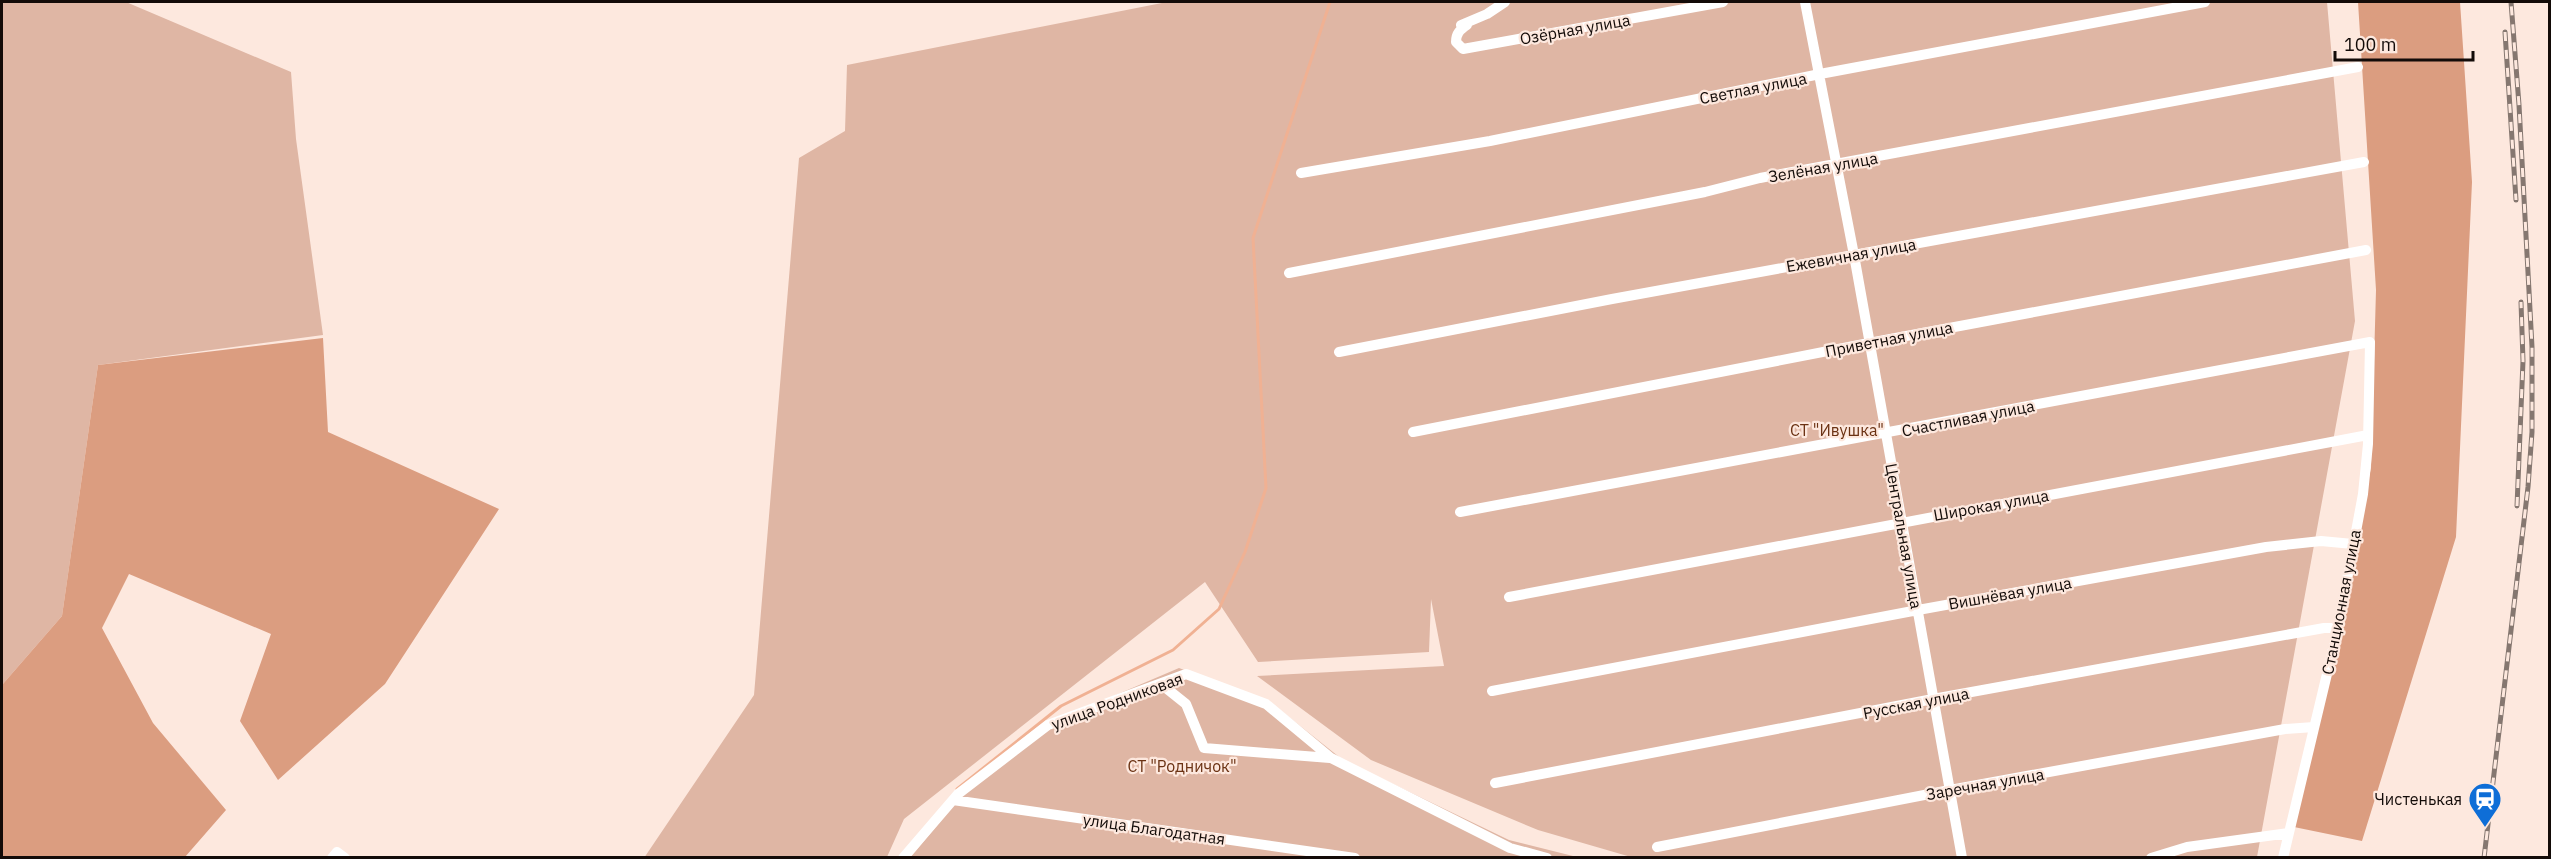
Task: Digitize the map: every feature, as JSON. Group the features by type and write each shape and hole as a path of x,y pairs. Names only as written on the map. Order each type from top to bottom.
{"street":[{"path":"1455,26 1467,25 1505,2"},
{"name":"Озёрная улица","path":"1467,25 1458,31 1456,37 1456,42 1463,49 1723,2"},
{"name":"Центральная улица","path":"1805,2 1854,255 1962,858"},
{"name":"Светлая улица","path":"1301,173 1490,141 1820,74 2205,2"},
{"name":"Зелёная улица","path":"1289,273 1837,165 2358,67"},
{"name":"Ежевичная улица","path":"1339,352 1612,299 2364,162"},
{"name":"Приветная улица","path":"1413,432 1869,343 2366,250"},
{"name":"Счастливая улица","path":"1460,512 2370,342"},
{"name":"Станционная улица","path":"2283,858 2338,628 2363,494 2368,435 2370,342"},
{"name":"Широкая улица","path":"1509,597 1902,521 2368,435"},
{"name":"Вишнёвая улица","path":"1492,692 1918,610 2266,547 2321,541 2354,544"},
{"name":"Русская улица","path":"1496,783 1933,699 2324,628 2338,628"},
{"name":"улица Родниковая","path":"903,858 953,800 1048,725 1186,674 1266,704 1331,758 1509,853 1547,858"},
{"path":"1161,684 1186,704 1204,748 1331,758"},
{"name":"Заречная улица","path":"1657,847 1950,790 2285,729 2314,727"},
{"name":"улица Благодатная","path":"953,800 1355,858"},
{"path":"2151,858 2187,848 2289,833"},
{"path":"332,858 337,852 345,858"}],"green space":[{"path":"2,2 126,2 291,72 296,139 323,335 98,365 62,616 2,685"},
{"name":"СТ \"Ивушка\"","path":"1167,2 2327,2 2355,321 2257,857 1631,857 1538,830 1371,760 1257,676 1444,666 1431,599 1429,652 1258,662 1205,582 904,819 887,857 644,858 754,695 799,158 845,131 847,65"},
{"name":"СТ \"Родничок\"","path":"1179,668 1270,702 1343,760 1509,840 1577,857 910,858 968,788 1043,726"}],"shaded area":[{"path":"2358,2 2460,2 2472,182 2456,537 2362,841 2294,827 2371,468 2376,290"},
{"path":"323,338 328,432 499,509 385,684 278,780 240,721 271,634 129,574 102,628 153,723 226,810 185,857 2,857 2,685 62,616 98,365"}],"waterway":[{"path":"957,789 1061,706 1173,650 1219,609 1245,552 1266,488 1253,238 1330,2"}],"railway":[{"path":"2484,858 2528,487 2532,432 2532,347 2511,2"},
{"path":"2505,32 2516,200"},
{"path":"2517,506 2523,361 2521,302"}],"place":[{"name":"Чистенькая","path":"2485,828"}]}
